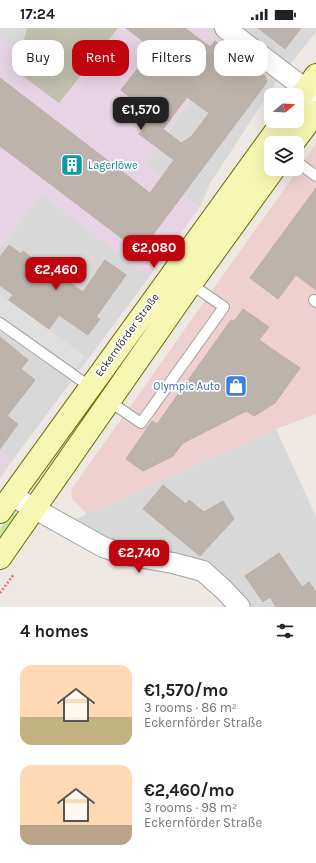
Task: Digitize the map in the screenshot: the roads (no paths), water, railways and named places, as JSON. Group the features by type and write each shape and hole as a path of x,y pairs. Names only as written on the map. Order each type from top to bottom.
{"main road":[{"path":"298,136 316,112"},
{"name":"Eckernförder Straße","path":"6,504 89,386 278,128"},
{"name":"Eckernförder Straße","path":"0,558 191,284 269,176"}],"street":[{"path":"225,28 309,91"},
{"path":"6,504 34,509 114,551 135,557 186,566 203,571 240,607"}],"lane":[{"path":"304,167 316,176"},
{"path":"109,401 141,422 224,307 191,284"},
{"path":"0,323 89,386"}],"place":[{"name":"Lagerlöwe","path":"72,165"},
{"name":"Olympic Auto","path":"236,386"}]}
